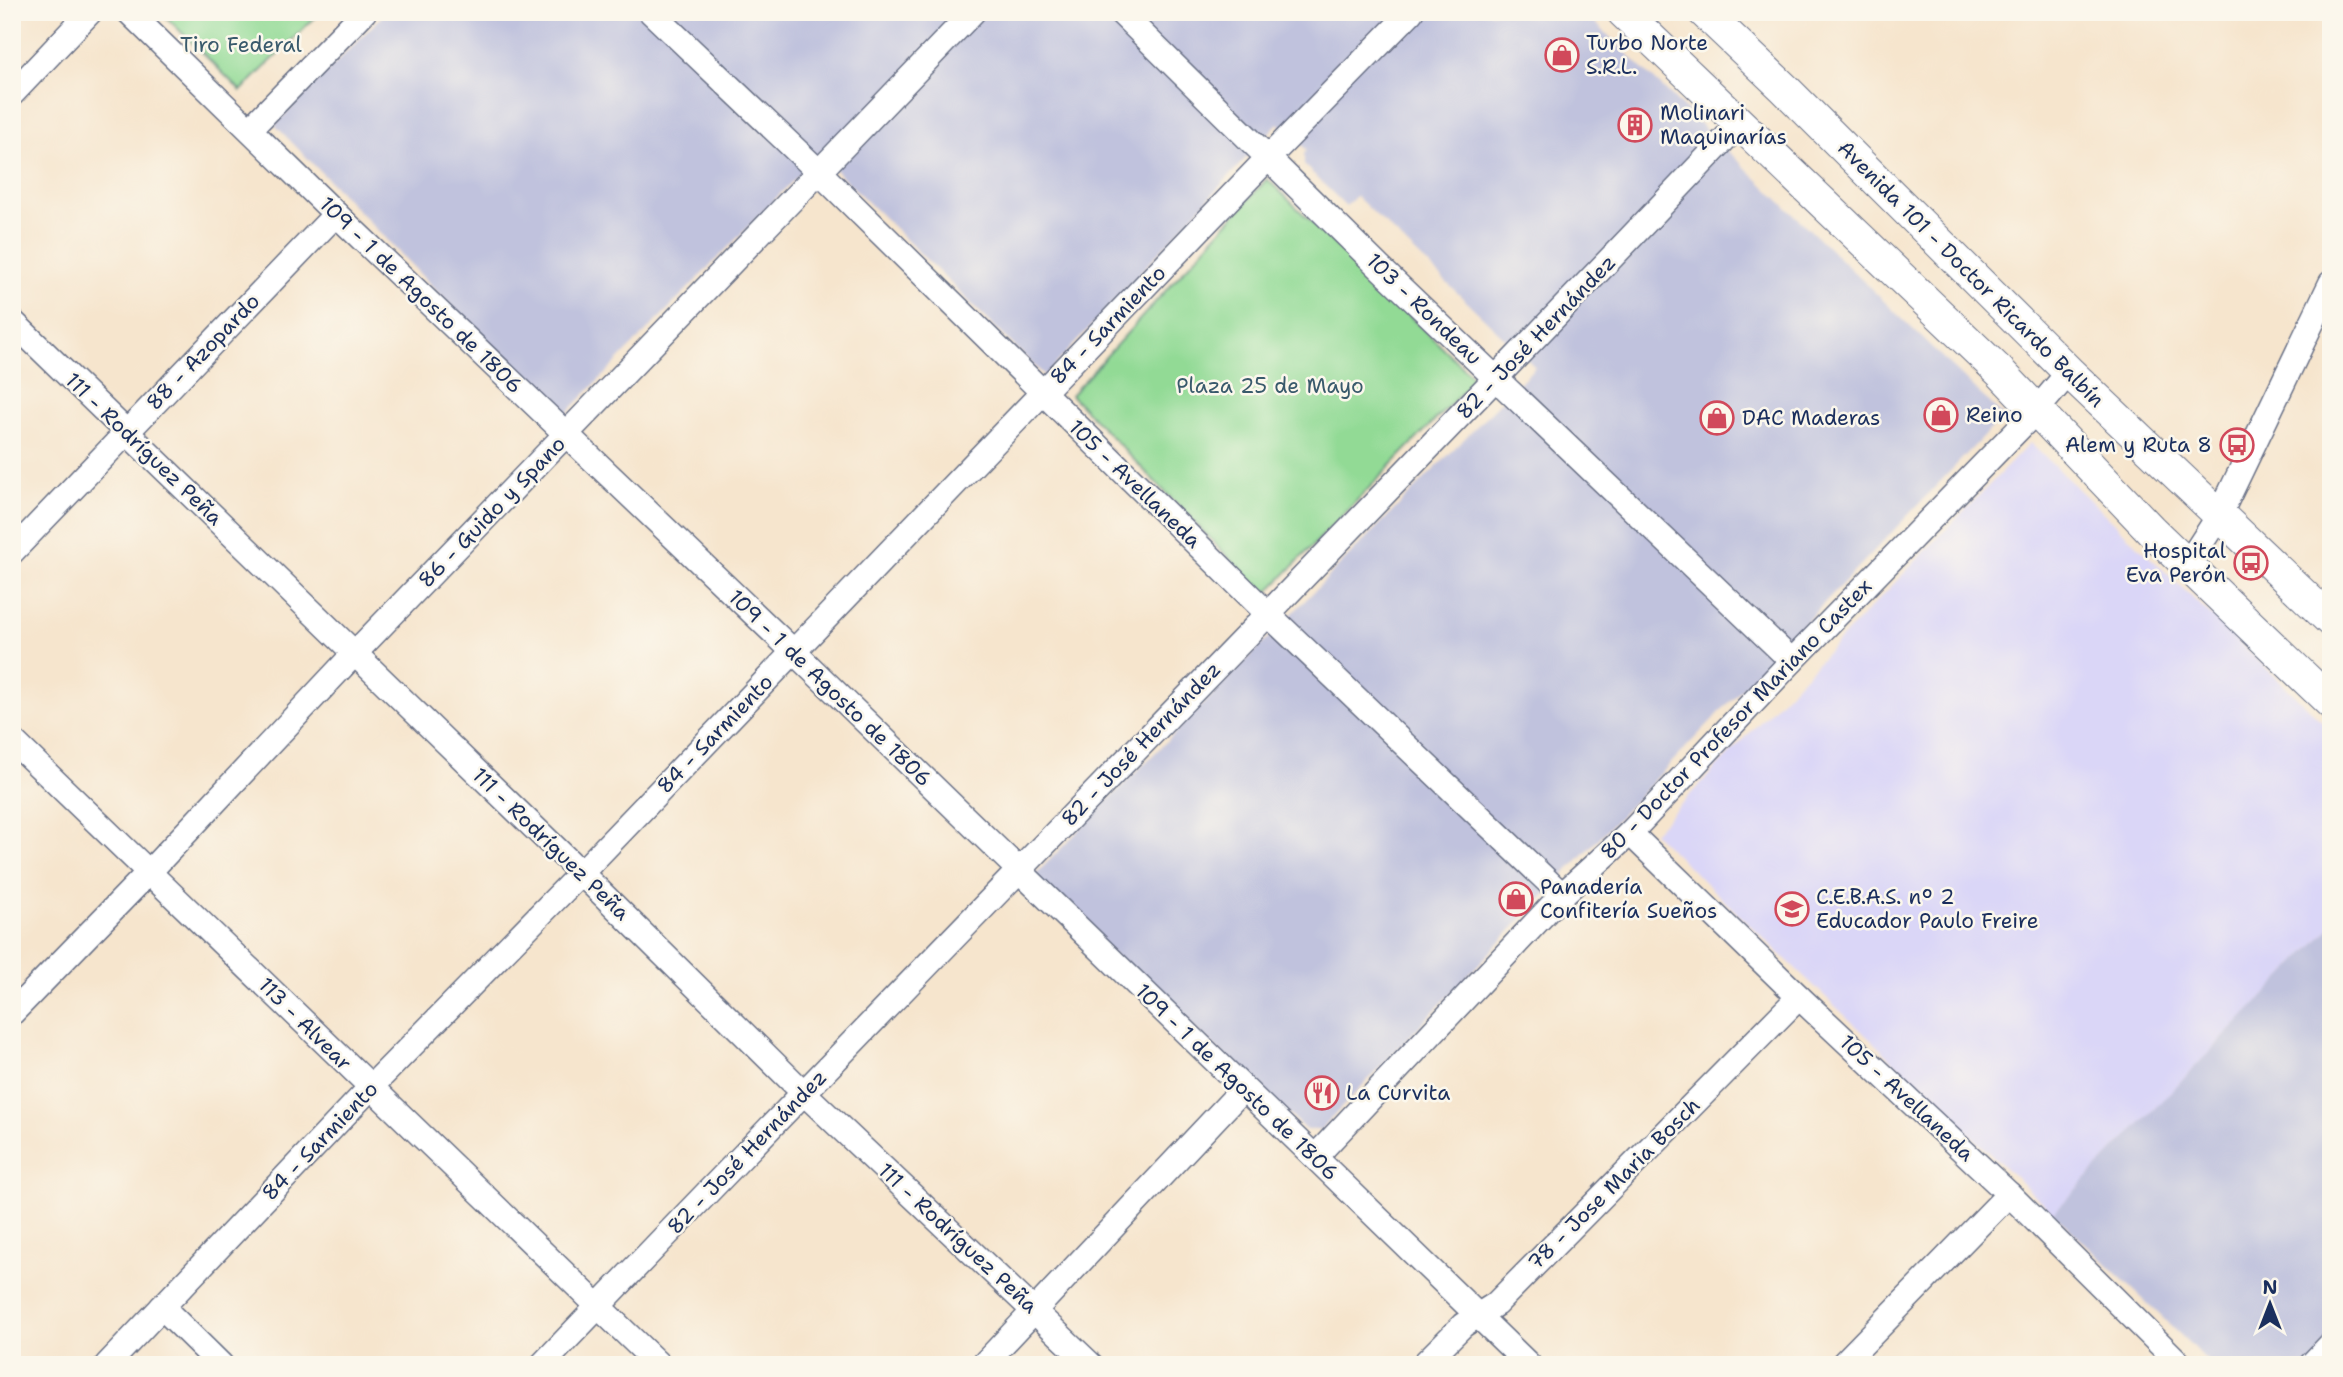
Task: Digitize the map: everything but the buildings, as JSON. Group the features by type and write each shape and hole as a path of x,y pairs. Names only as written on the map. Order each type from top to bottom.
{"main road":[{"path":"1623,12 2000,372 2187,565 2331,703"},
{"name":"Avenida 101 - Doctor Ricardo Balbín","path":"1704,12 2069,372 2331,621"}],"street":[{"path":"12,94 90,12"},
{"name":"109 - 1 de Agosto de 1806","path":"129,12 1529,1365"},
{"path":"250,129 364,12"},
{"name":"105 - Avellaneda","path":"651,12 819,172 1267,613 1562,895"},
{"name":"86 - Guido y Spano","path":"12,1013 973,12"},
{"name":"103 - Rondeau","path":"1120,12 1267,159 1792,660"},
{"name":"84 - Sarmiento","path":"107,1365 370,1088 581,873 1411,12"},
{"name":"82 - José Hernández","path":"542,1365 1267,613 1497,379 1740,123"},
{"name":"88 - Azopardo","path":"12,552 336,214"},
{"path":"2187,565 2220,514 2331,283"},
{"name":"111 - Rodríguez Peña","path":"12,321 127,430 804,1093 1091,1365"},
{"name":"80 - Doctor Profesor Mariano Castex","path":"1315,1157 1562,895 1629,833 1792,660 2036,411 2069,372"},
{"name":"113 - Alvear","path":"12,740 659,1365"},
{"name":"105 - Avellaneda","path":"1629,833 2009,1194 2182,1365"},
{"name":"78 - Jose Maria Bosch","path":"1423,1365 1463,1325 1496,1304 1799,997"},
{"path":"983,1365 1243,1089"},
{"path":"1842,1365 2009,1194"},
{"path":"162,1307 221,1365"},
{"path":"2311,1365 2331,1344"}],"shaded area":[{"path":"386,12 1584,12 2003,416 1320,1130 1306,1130 1031,879 1535,367 1356,196 1346,206 1304,165 1304,154 1307,150 1278,123 1045,376 819,154 561,419 275,125"},
{"path":"2030,443 2331,730 2331,927 2053,1213 1653,833"},
{"path":"2331,927 2331,1365 2212,1365 2053,1213"}],"green space":[{"name":"Tiro Federal","path":"161,12 320,12 241,91"},
{"name":"Plaza 25 de Mayo","path":"1267,179 1475,379 1265,595 1071,395"}],"place":[{"name":"Turbo Norte S.R.L.","path":"1562,55"},
{"name":"Molinari Maquinarías","path":"1635,125"},
{"name":"Reino","path":"1941,415"},
{"name":"DAC Maderas","path":"1717,418"},
{"name":"Alem y Ruta 8","path":"2237,445"},
{"name":"Hospital Eva Perón","path":"2251,563"},
{"name":"Panadería Confitería Sueños","path":"1516,899"},
{"name":"C.E.B.A.S. nº 2 Educador Paulo Freire","path":"1792,909"},
{"name":"La Curvita","path":"1322,1093"}]}
